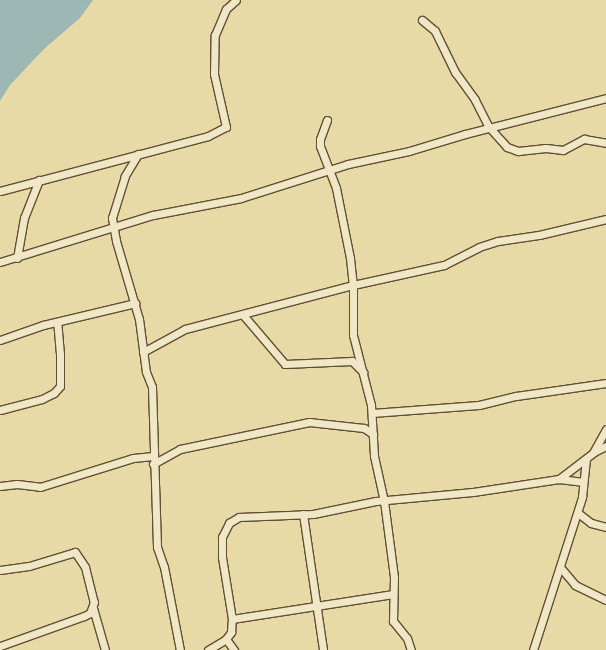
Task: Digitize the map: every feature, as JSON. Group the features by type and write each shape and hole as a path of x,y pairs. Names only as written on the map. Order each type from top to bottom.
{"street":[{"path":"0,191 208,136 226,127 214,74 215,35 226,9 236,0"},
{"path":"422,20 435,31 455,72 475,100 489,128 507,146 518,151 546,148 563,150 574,142 587,138 606,143"},
{"path":"0,262 18,258 153,215 242,198 328,172 348,164 409,151 489,128 606,98"},
{"path":"326,120 320,139 327,160 328,172 336,188 350,258 353,285 352,335 365,374 372,413 374,456 384,500 394,577 393,621 406,638 411,650"},
{"path":"138,154 125,176 113,207 114,228 142,330 142,352 153,400 153,464 157,498 157,547 164,567 180,650"},
{"path":"18,258 24,218 39,180"},
{"path":"142,352 185,329 244,316 353,285 444,265 479,247 498,241 539,235 606,219"},
{"path":"0,340 57,322 135,303"},
{"path":"244,316 285,364 352,361 365,374"},
{"path":"0,410 42,399 54,393 60,386 60,354 57,322"},
{"path":"372,413 479,405 516,396 606,383"},
{"path":"153,464 180,450 309,422 364,428 373,434"},
{"path":"594,452 606,429"},
{"path":"559,479 594,452 606,446"},
{"path":"0,486 17,484 40,487 133,458 153,456"},
{"path":"533,650 578,513 582,497 582,482 586,459"},
{"path":"208,650 226,639 231,632 232,620 222,557 222,537 229,523 239,517 303,514 384,500 473,492 559,479 582,482"},
{"path":"578,513 590,523 606,527"},
{"path":"303,514 323,650"},
{"path":"0,570 29,566 75,552 85,567 94,602 93,608 105,650"},
{"path":"560,567 575,585 606,600"},
{"path":"232,620 393,594"},
{"path":"4,647 84,616 93,608"},
{"path":"226,639 234,650"}],"water":[{"path":"0,0 93,0 80,18 44,49 10,85 0,101"}]}
